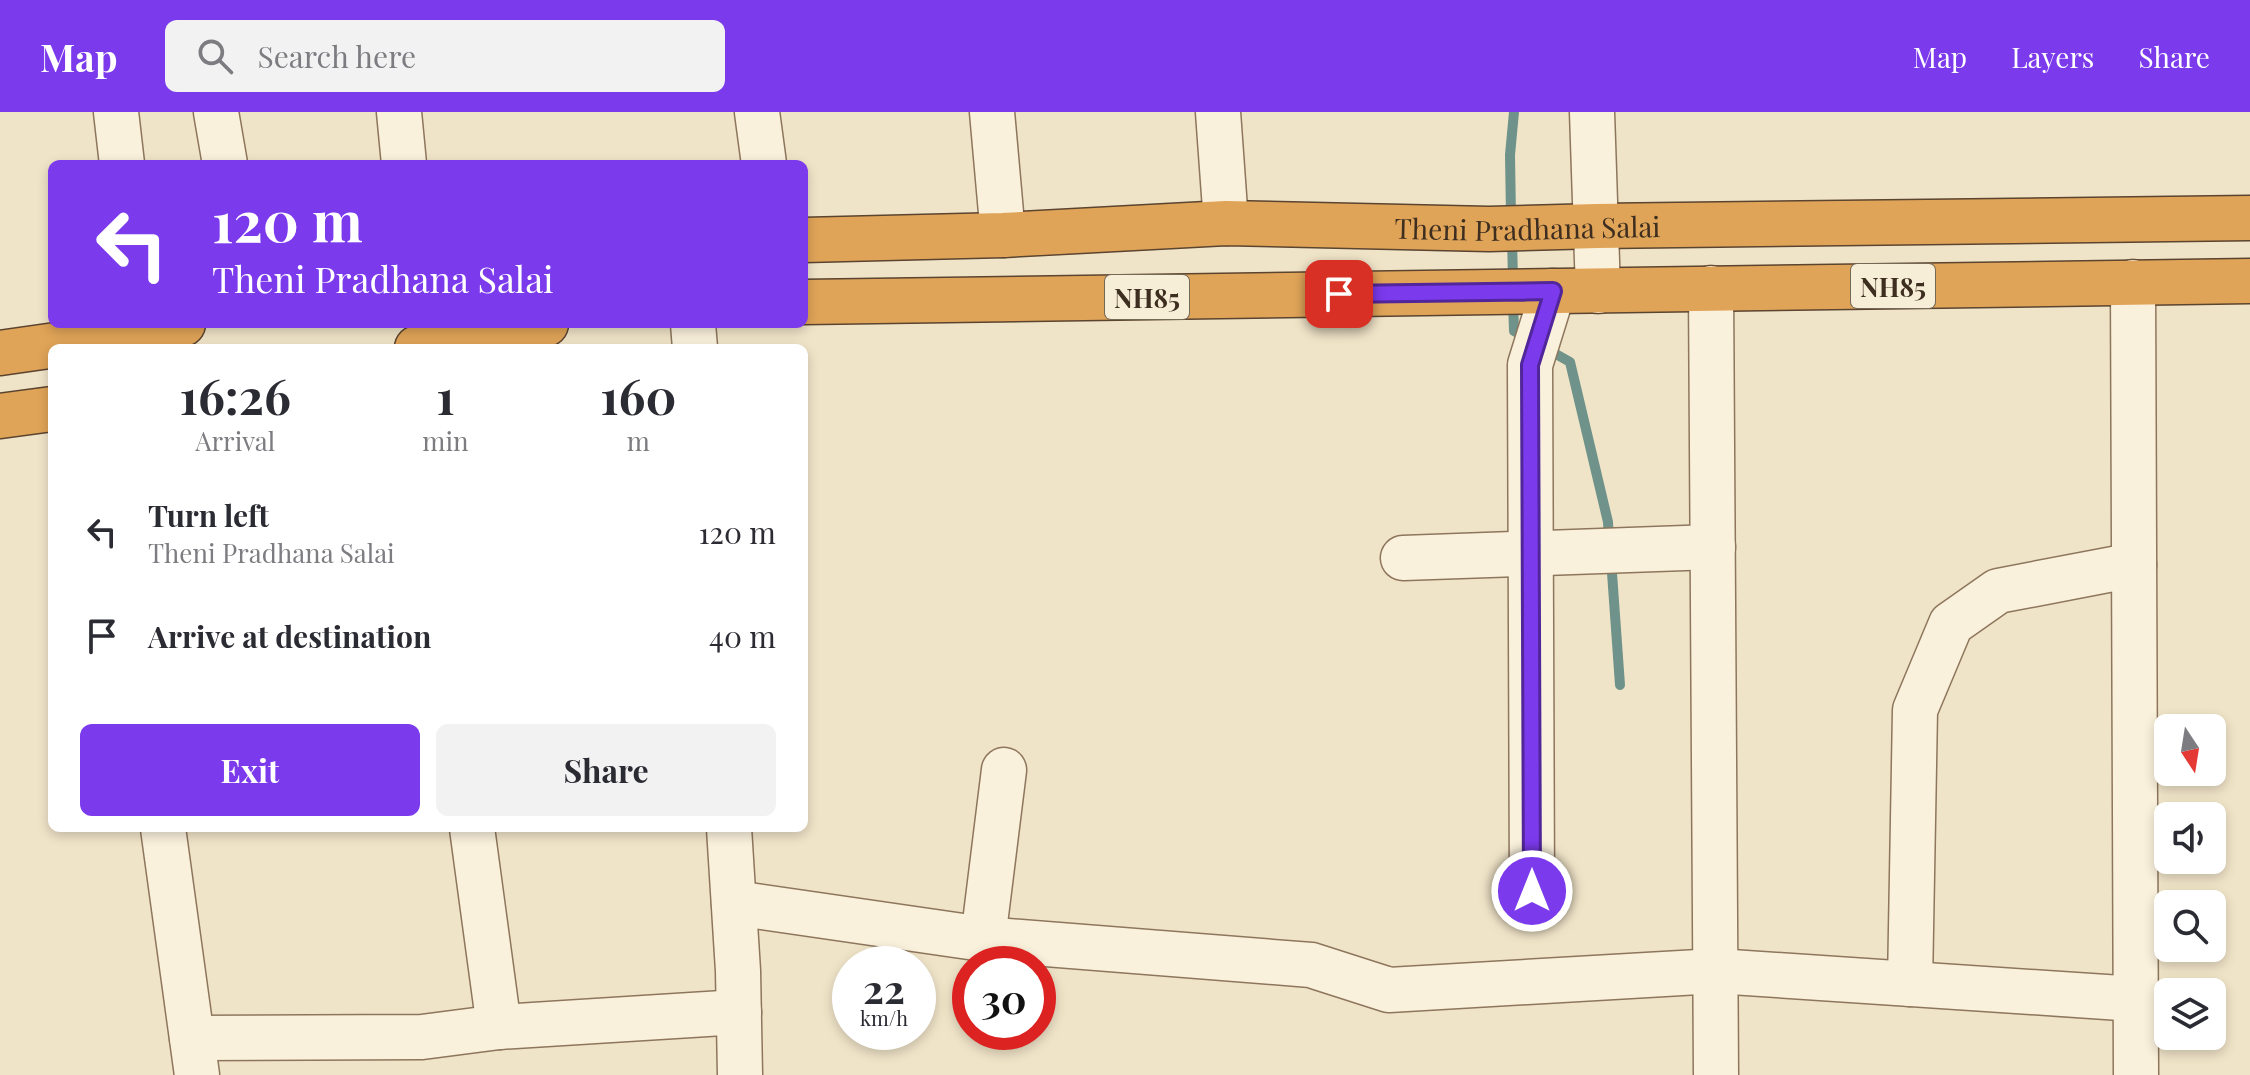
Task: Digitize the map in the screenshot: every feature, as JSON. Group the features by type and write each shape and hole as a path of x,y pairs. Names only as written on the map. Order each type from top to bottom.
{"highway":[{"name":"Theni Pradhana Salai","path":"808,240 1003,235 1226,223 1537,229 2250,218"},
{"name":"NH85","path":"808,302 1490,292 1544,301 1598,291 2250,281"},
{"path":"438,344 524,328"},
{"path":"66,344 154,332"},
{"path":"0,353 48,346"},
{"path":"0,416 48,410"}],"street":[{"path":"116,112 122,160"},
{"path":"216,112 224,160"},
{"path":"399,112 404,160"},
{"path":"757,112 763,160"},
{"path":"992,112 1003,235"},
{"path":"1218,112 1226,223"},
{"path":"1592,112 1598,291"},
{"path":"2133,282 2136,1075"},
{"path":"1711,288 1716,1075"},
{"path":"1532,891 1530,365 1544,301"},
{"path":"1403,558 1713,547"},
{"path":"1910,984 1915,710 1951,624 1998,591 2134,565"},
{"path":"983,939 1004,770"},
{"path":"164,832 194,1057 422,1037 499,1027 739,1012"},
{"path":"473,832 499,1027"},
{"path":"729,832 740,1075"},
{"path":"734,903 983,939 1311,965 1389,990 1716,971 2136,999"}],"waterway":[{"path":"1511,217 1510,155 1514,112"},
{"path":"1512,237 1513,281"},
{"path":"1513,301 1514,331 1526,338"},
{"path":"1547,349 1570,362 1608,522 1609,540"},
{"path":"1611,559 1620,685"}],"route":[{"path":"1339,294 1553,291 1530,365 1532,891"}]}
